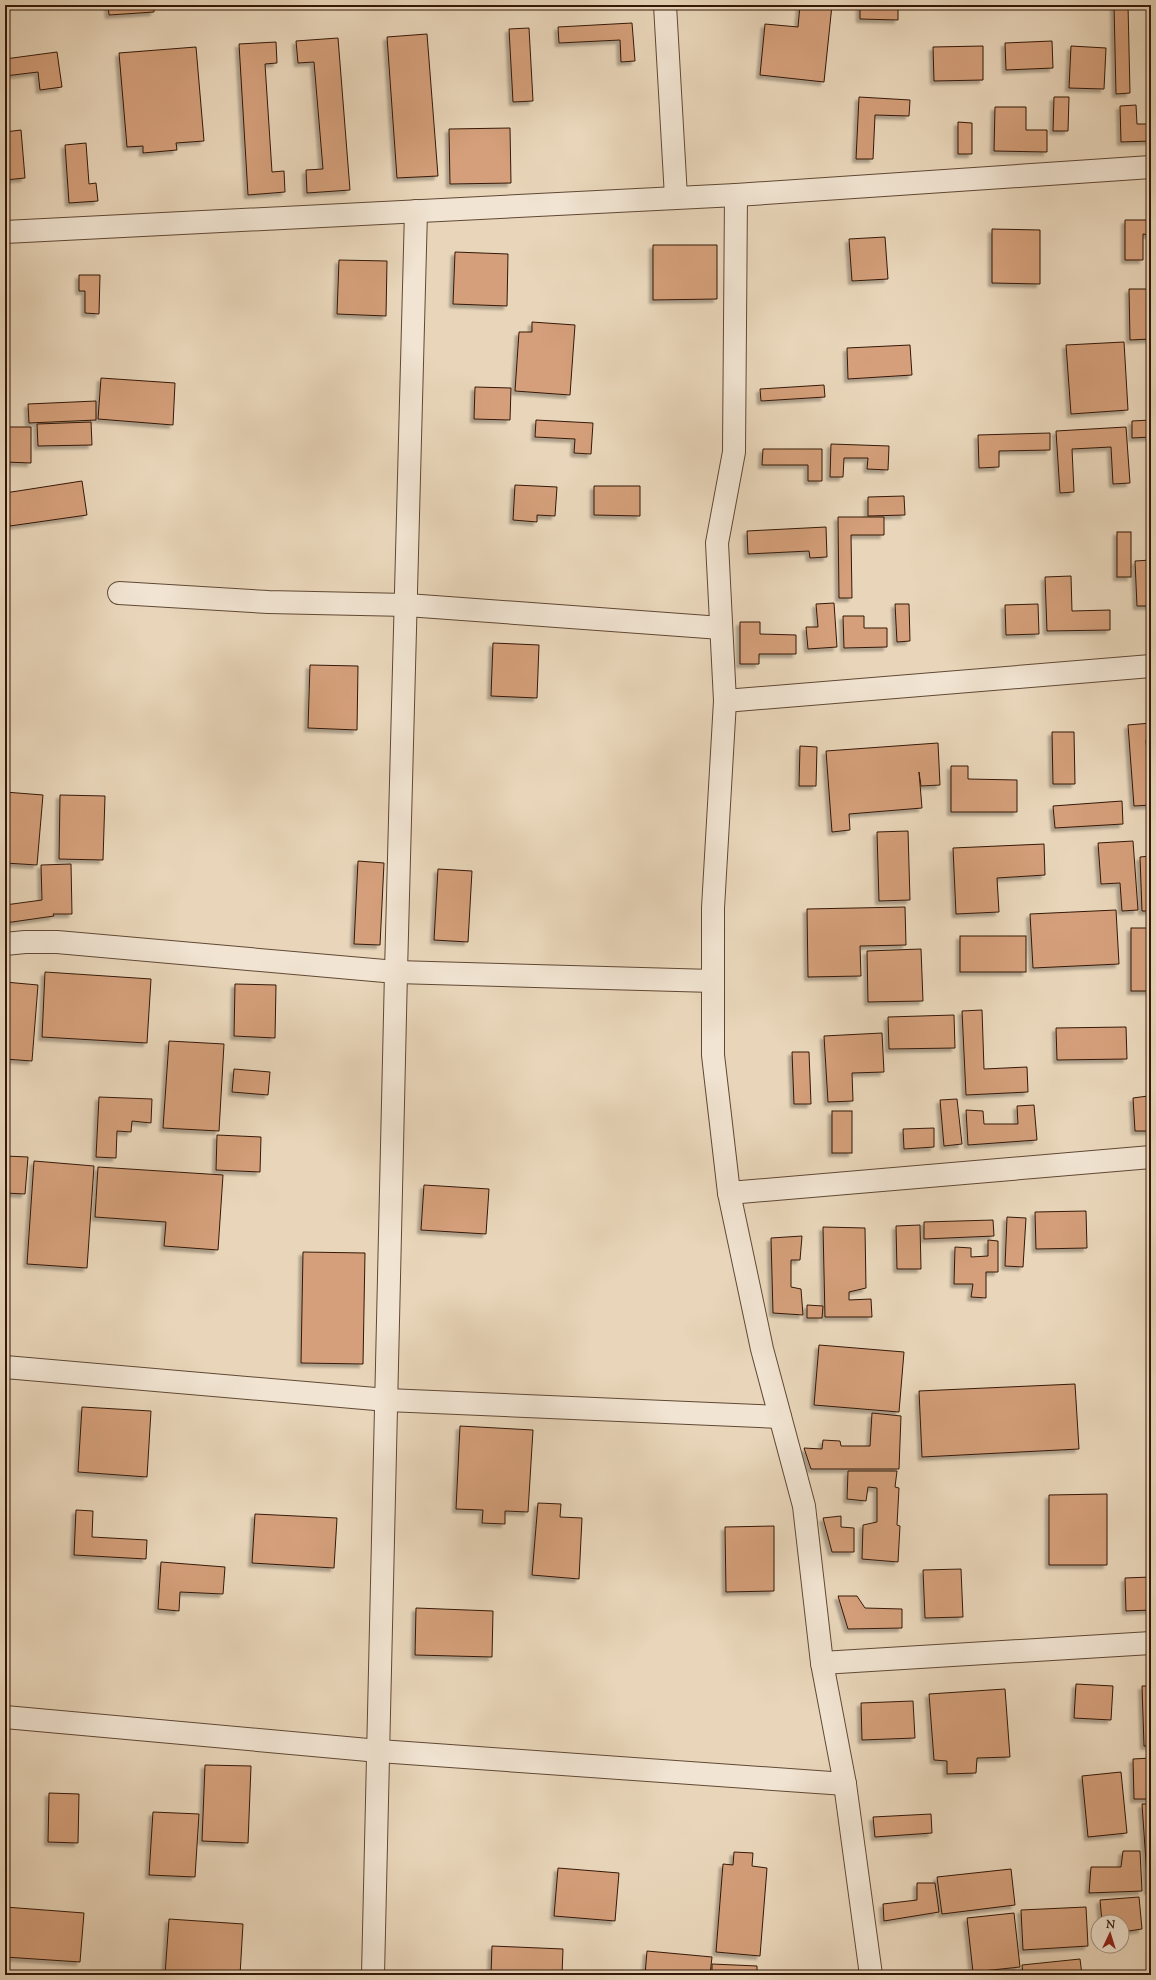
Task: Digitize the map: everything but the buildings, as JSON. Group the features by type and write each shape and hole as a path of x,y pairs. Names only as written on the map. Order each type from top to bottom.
{"street":[{"path":"664,5 676,197"},
{"path":"5,232 676,197 736,196 1151,167"},
{"path":"736,196 734,452 717,543 725,700 713,908 713,1055 730,1193 762,1349 804,1506 822,1663 845,1784 870,1975"},
{"path":"373,1975 396,972 407,605 416,211"},
{"path":"119,593 268,602 407,605 721,628"},
{"path":"725,700 1151,666"},
{"path":"5,944 25,942 57,942 396,972 713,981"},
{"path":"730,1193 1151,1157"},
{"path":"5,1367 387,1400 780,1417"},
{"path":"822,1663 1151,1643"},
{"path":"5,1717 379,1751 845,1784"}]}
